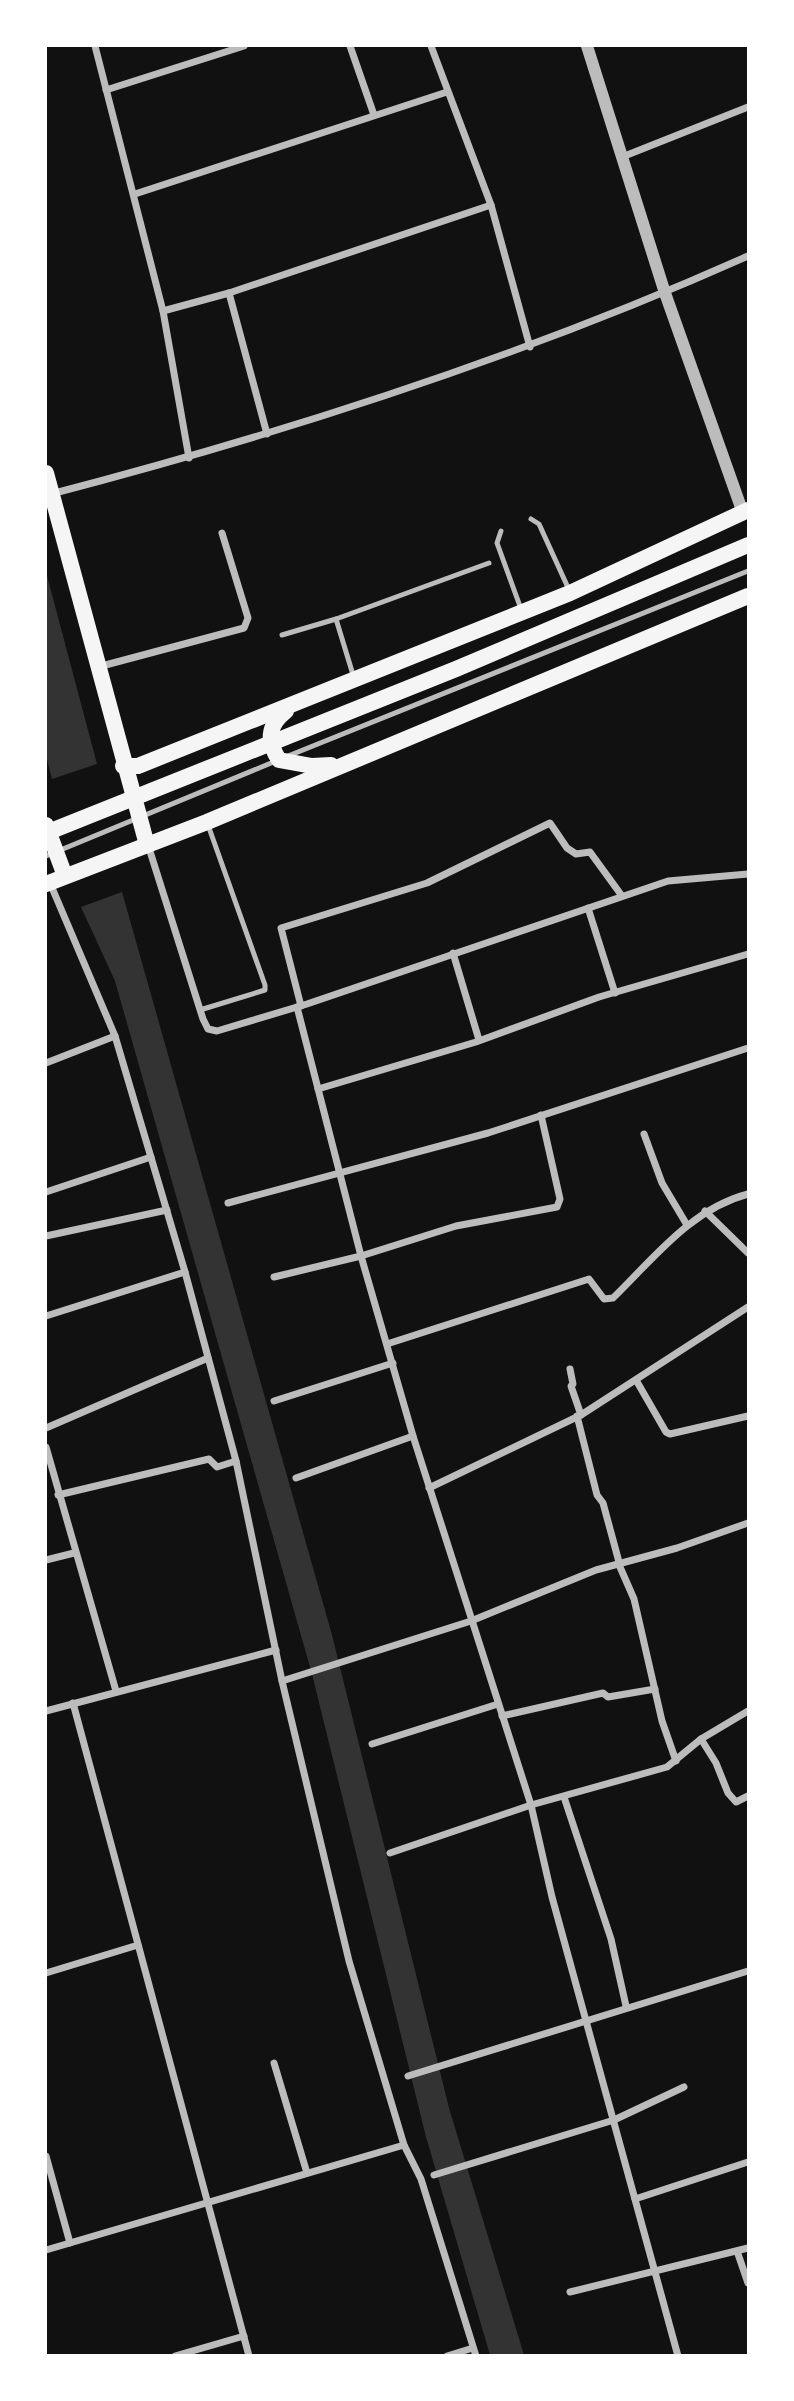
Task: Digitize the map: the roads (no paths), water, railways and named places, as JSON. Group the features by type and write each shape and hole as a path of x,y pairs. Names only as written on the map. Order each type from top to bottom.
{"main road":[{"path":"46,473 123,766 148,845"},
{"path":"123,766 138,766 570,593 746,511"},
{"path":"46,833 743,548"},
{"path":"46,825 54,881 207,822 748,596"},
{"path":"293,705 279,716 270,730 269,744 279,760 312,766 340,765"}],"street":[{"path":"95,46 163,311 189,458"},
{"path":"106,90 244,46"},
{"path":"350,46 374,115"},
{"path":"431,46 491,205 530,346"},
{"path":"587,46 666,293 746,511"},
{"path":"135,194 447,92"},
{"path":"622,157 748,107"},
{"path":"163,311 229,293 491,205"},
{"path":"51,494 189,458 267,434 530,346 666,293 748,256"},
{"path":"229,293 267,434"},
{"path":"98,667 244,628 248,618 222,533"},
{"path":"622,897 590,852 576,854 567,848 550,823 427,883 281,928 318,1089 361,1256 429,1488 531,1805 653,2272 678,2356"},
{"path":"148,845 200,1010 208,1029 217,1031 299,1007 678,879 748,874"},
{"path":"54,881 115,1036 185,1272 236,1461 282,1681 349,1961 404,2145 421,2179 475,2352 447,2356"},
{"path":"588,908 615,993"},
{"path":"453,953 479,1040"},
{"path":"318,1089 479,1040 615,993 748,954"},
{"path":"46,1063 115,1036"},
{"path":"228,1203 488,1133 748,1048"},
{"path":"274,1277 361,1256 456,1226 557,1207 560,1199 541,1115"},
{"path":"644,1134 662,1183 687,1225"},
{"path":"46,1192 151,1157"},
{"path":"387,1344 589,1279 604,1299 613,1298 687,1225 705,1211 748,1194"},
{"path":"46,1236 167,1210"},
{"path":"705,1211 748,1254"},
{"path":"46,1316 185,1272"},
{"path":"429,1488 579,1415 748,1307"},
{"path":"46,1428 208,1358"},
{"path":"274,1401 393,1363"},
{"path":"570,1369 571,1386 597,1495 603,1503 619,1565 634,1599 655,1689 676,1761"},
{"path":"636,1380 670,1434 748,1416"},
{"path":"296,1478 413,1436"},
{"path":"46,1447 116,1691"},
{"path":"58,1495 209,1459 217,1467 236,1461"},
{"path":"282,1681 471,1621 619,1565 748,1523"},
{"path":"46,1560 74,1552"},
{"path":"46,1711 276,1650"},
{"path":"502,1716 603,1693 608,1697 655,1689"},
{"path":"73,1703 249,2356"},
{"path":"372,1744 498,1704"},
{"path":"390,1853 531,1805 631,1779 676,1761 701,1739 748,1711"},
{"path":"701,1739 716,1763 728,1793 736,1802 748,1796"},
{"path":"564,1797 611,1939 626,2006"},
{"path":"46,1973 138,1945"},
{"path":"408,2076 626,2006 748,1971"},
{"path":"274,2063 307,2173"},
{"path":"434,2175 614,2120 684,2087"},
{"path":"46,2250 404,2145"},
{"path":"46,2156 70,2243"},
{"path":"635,2199 748,2162"},
{"path":"570,2292 748,2248"},
{"path":"737,2252 748,2283"},
{"path":"175,2356 244,2336"}],"lane":[{"path":"531,519 539,524 570,593"},
{"path":"501,531 497,543 522,612"},
{"path":"282,635 336,619 489,563"},
{"path":"51,854 748,571"},
{"path":"336,619 355,680"},
{"path":"200,1010 265,990 207,822"}]}
